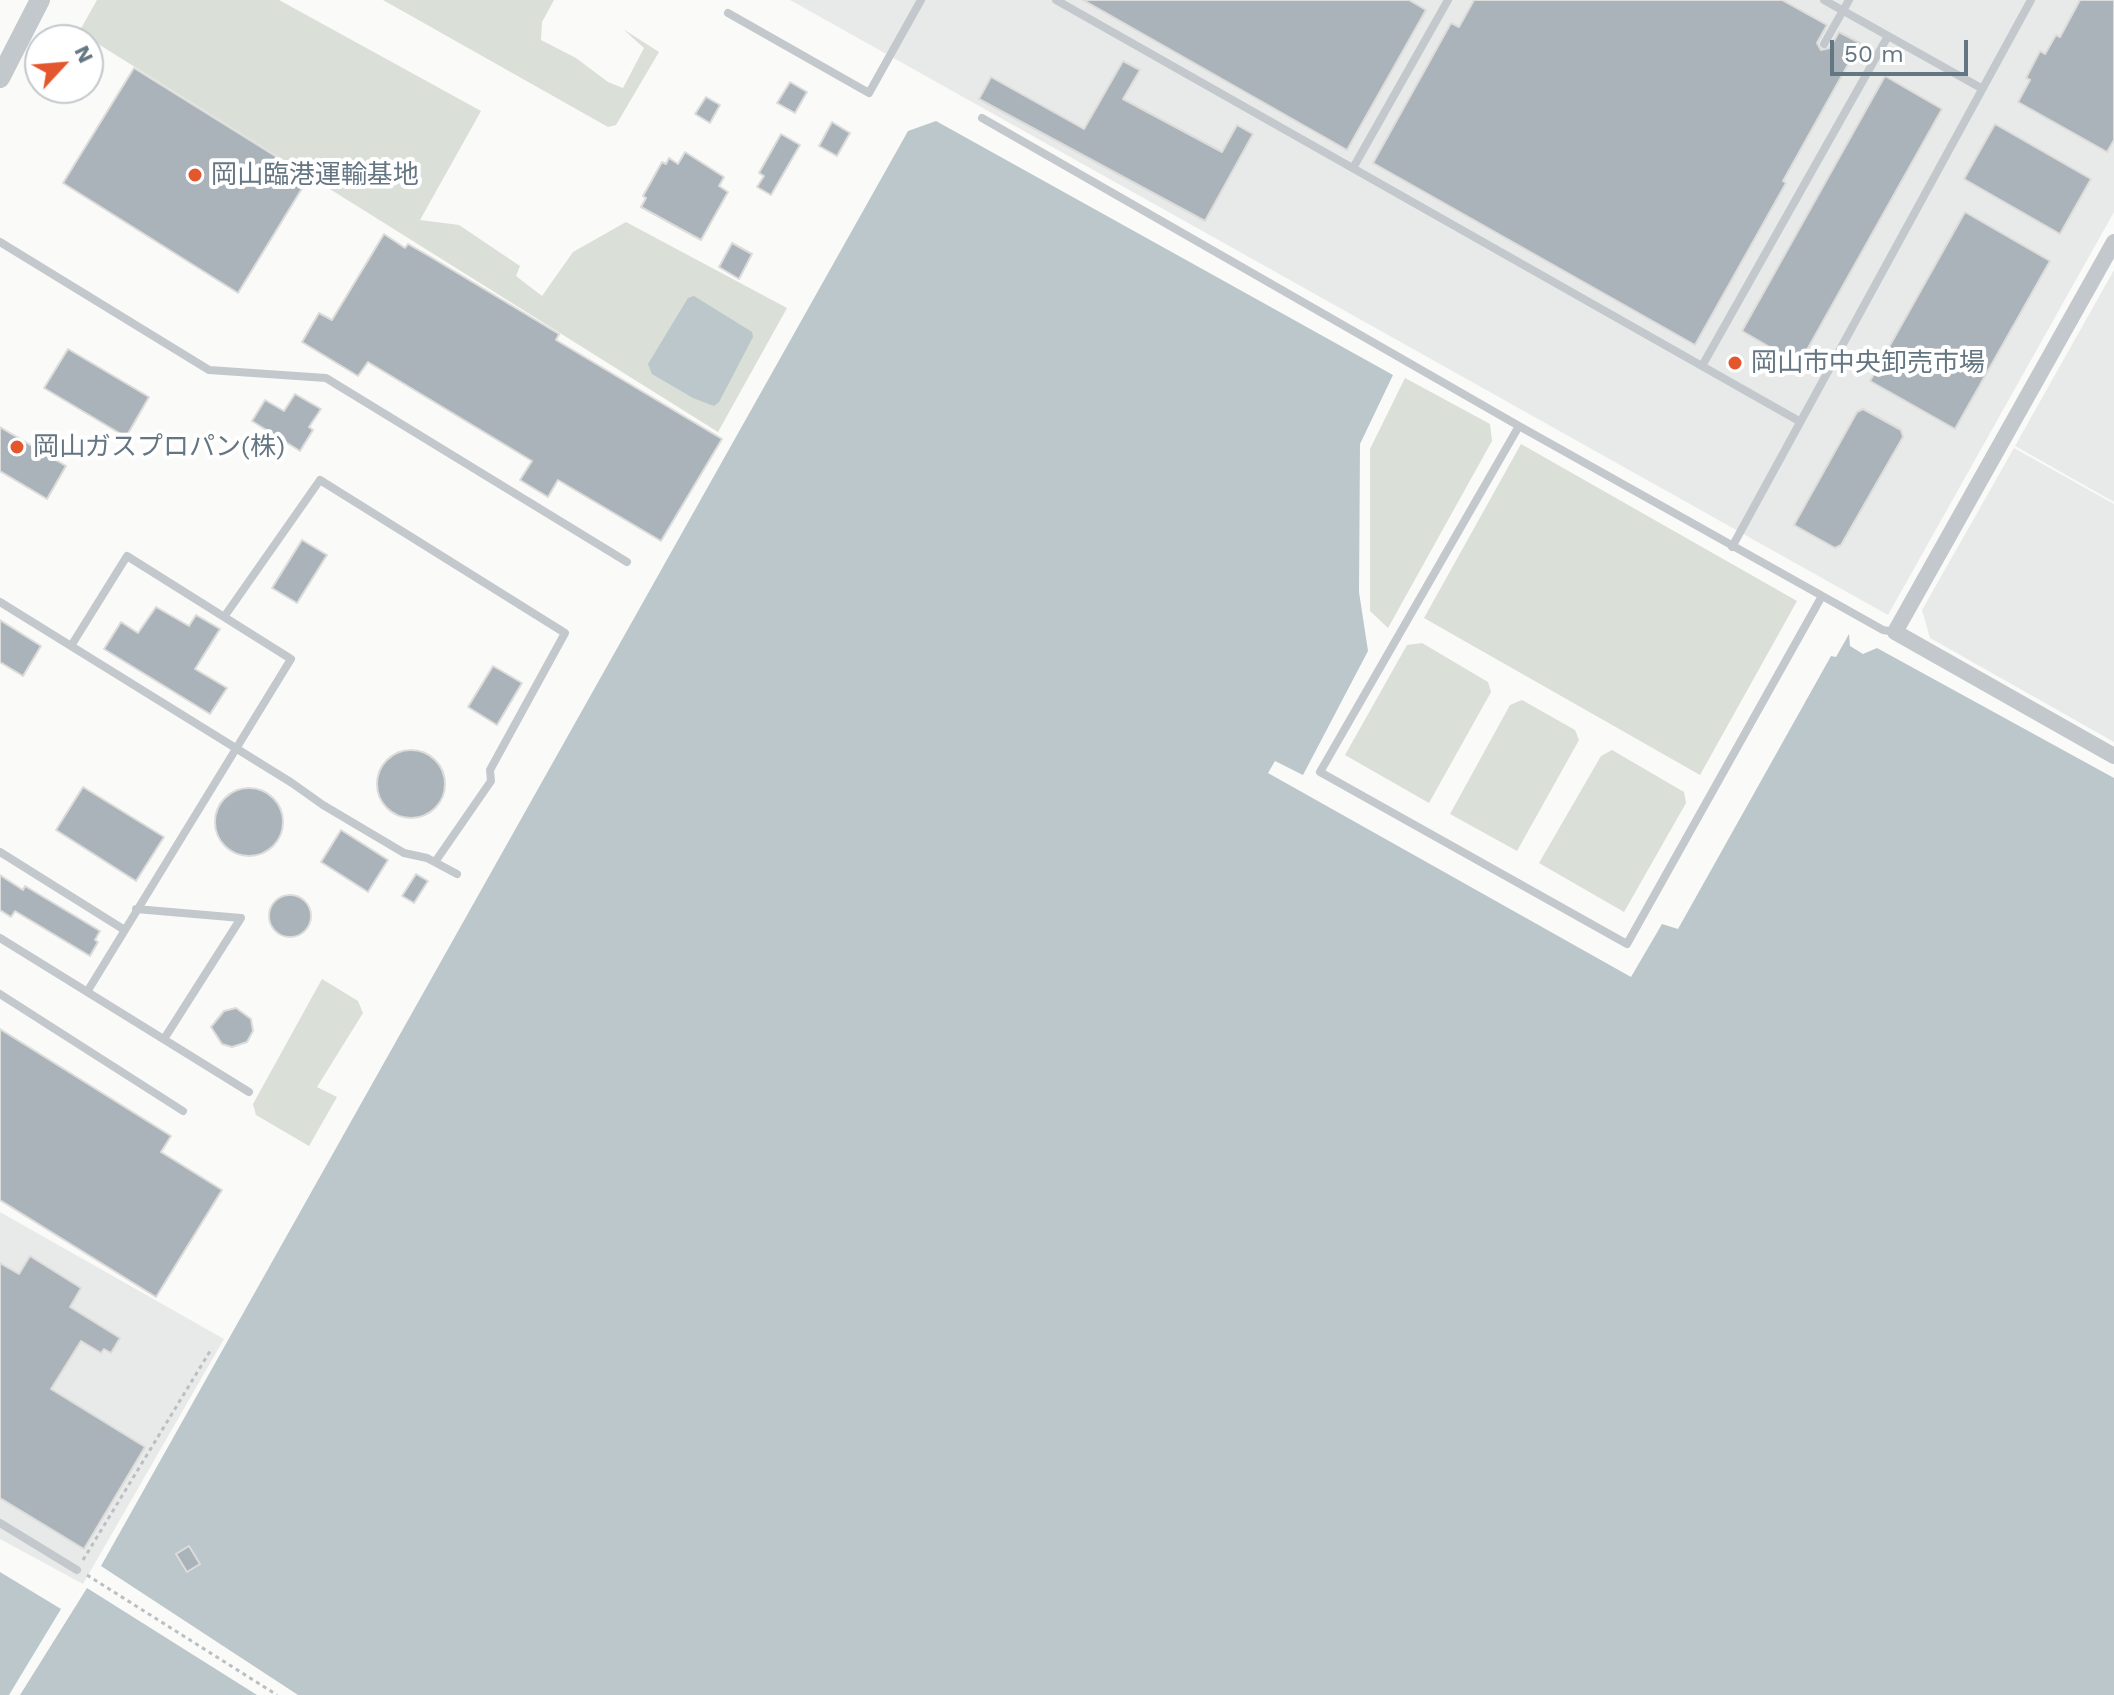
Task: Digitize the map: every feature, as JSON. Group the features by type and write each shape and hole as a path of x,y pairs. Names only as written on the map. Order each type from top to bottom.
{"street":[{"path":"0,78 40,0"},
{"path":"2113,245 1895,632 2114,756"}],"lane":[{"path":"728,13 869,93 921,0"},
{"path":"1056,0 1799,421"},
{"path":"1353,168 1448,0"},
{"path":"1824,0 1981,88"},
{"path":"1824,44 1849,0"},
{"path":"1732,547 2031,0"},
{"path":"1702,366 1888,36"},
{"path":"982,118 1732,547 1883,630 1895,632"},
{"path":"0,242 209,370 326,378 627,562"},
{"path":"1519,426 1320,772 1627,944 1822,596"},
{"path":"224,617 320,480 565,633 490,770 491,781 435,862"},
{"path":"71,646 127,556 291,659 87,992"},
{"path":"0,602 323,805 404,853 435,862 457,874"},
{"path":"0,852 123,929"},
{"path":"136,909 241,918 164,1039"},
{"path":"0,938 249,1092"},
{"path":"0,994 183,1111"},
{"path":"0,1523 77,1570"}],"path":[{"path":"212,1348 77,1570 277,1695"}],"shaded area":[{"path":"97,0 279,0 481,111 420,220 459,225 520,266 516,276 542,296 573,252 626,222 787,308 718,432 104,48 104,24 84,24"},
{"path":"383,0 554,0 542,22 541,40 623,88 644,48 623,29 659,52 616,125 608,127"},
{"name":"岡山市中央卸売市場","path":"790,0 2114,0 2114,212 1888,615"},
{"path":"936,121 1393,375 1360,444 1359,592 1368,651 1303,775 1275,761 1268,773 1631,977 1662,924 1678,929 1831,656 1836,657 1849,634 1850,646 1863,654 1877,648 2114,778 2114,1695 298,1695 101,1566 908,131"},
{"path":"2114,270 2114,502 2015,446"},
{"path":"694,296 752,332 753,337 714,406 693,398 652,374 648,364 688,298"},
{"path":"1405,378 1490,424 1492,441 1388,628 1370,611 1370,449"},
{"path":"1521,444 1797,601 1700,775 1424,618"},
{"path":"2014,448 2114,504 2114,742 1930,638 1922,610"},
{"path":"1422,643 1488,682 1491,692 1429,803 1345,755 1407,645"},
{"path":"1522,700 1575,730 1579,740 1517,851 1450,814 1510,705"},
{"path":"1612,750 1684,792 1686,803 1624,912 1539,863 1601,756"},
{"path":"322,979 358,1001 363,1013 317,1087 337,1097 309,1146 256,1115 253,1104"},
{"path":"0,1212 224,1339 83,1584 0,1539"},
{"path":"0,1572 61,1609 9,1695 0,1695"},
{"path":"87,1588 257,1695 20,1695"}],"building":[{"path":"1083,0 1409,0 1426,10 1347,150"},
{"path":"1474,0 1782,0 1827,25 1817,43 1821,50 1830,48 1839,32 1860,43 1695,345 1373,163 1451,23 1459,27"},
{"path":"2080,0 2114,0 2114,140 2107,152 2018,102 2040,51 2045,54 2056,35 2060,37"},
{"path":"1123,61 1140,70 1123,99 1222,152 1237,125 1253,134 1205,221 979,99 991,77 1084,129"},
{"name":"岡山臨港運輸基地","path":"134,68 309,177 238,293 63,183"},
{"path":"1885,76 1942,109 1799,364 1742,331"},
{"path":"790,82 807,92 795,113 777,103"},
{"path":"706,97 720,105 710,123 695,114"},
{"path":"832,122 850,133 837,156 819,146"},
{"path":"1995,124 2091,179 2060,234 1964,179"},
{"path":"781,134 800,145 771,195 757,187 764,176 759,173"},
{"path":"685,152 724,177 719,186 728,192 701,240 641,207 646,198 643,196 662,162 666,164 669,158 678,164"},
{"path":"1965,212 2050,261 1955,429 1870,381"},
{"path":"384,234 405,248 408,244 429,256 559,334 556,340 722,439 661,541 558,480 548,497 520,480 532,461 368,362 358,376 302,342 319,313 332,320"},
{"path":"732,243 752,254 739,279 719,267"},
{"path":"68,349 149,397 126,437 44,388"},
{"path":"295,394 321,409 309,427 313,430 300,451 252,421 265,400 284,411"},
{"path":"1863,409 1901,430 1903,437 1841,545 1835,548 1794,525 1857,412"},
{"name":"岡山ガスプロパン(株)","path":"0,427 66,466 47,499 0,471"},
{"path":"302,540 327,555 297,603 272,588"},
{"path":"156,607 189,626 196,615 220,629 195,669 227,688 210,714 104,649 121,622 138,633"},
{"path":"0,620 41,646 23,676 0,662"},
{"path":"493,666 522,683 497,725 468,707"},
{"path":"404,750 418,750 430,755 440,765 445,784 440,803 430,813 418,818 404,818 392,813 382,803 377,791 377,777 382,765 392,755"},
{"path":"83,787 164,837 136,881 56,830"},
{"path":"249,788 273,798 283,822 273,846 249,856 225,846 215,822 225,798"},
{"path":"341,830 388,860 368,892 321,862"},
{"path":"416,874 428,881 414,903 402,896"},
{"path":"0,875 23,890 25,886 100,931 90,956 15,911 11,917 0,910"},
{"path":"290,895 305,901 311,916 305,931 290,937 275,931 269,916 275,901"},
{"path":"236,1008 251,1019 253,1031 247,1042 232,1047 222,1044 211,1027 224,1011"},
{"path":"0,1029 171,1136 161,1152 222,1190 156,1297 0,1200"},
{"path":"30,1256 81,1288 70,1307 120,1338 111,1353 104,1349 101,1353 81,1341 51,1389 145,1447 84,1549 0,1498 0,1263 19,1274"},
{"path":"189,1546 200,1564 187,1572 176,1554"}],"place":[{"name":"岡山臨港運輸基地","path":"195,175"},
{"name":"岡山市中央卸売市場","path":"1735,363"},
{"name":"岡山ガスプロパン(株)","path":"17,447"}]}
